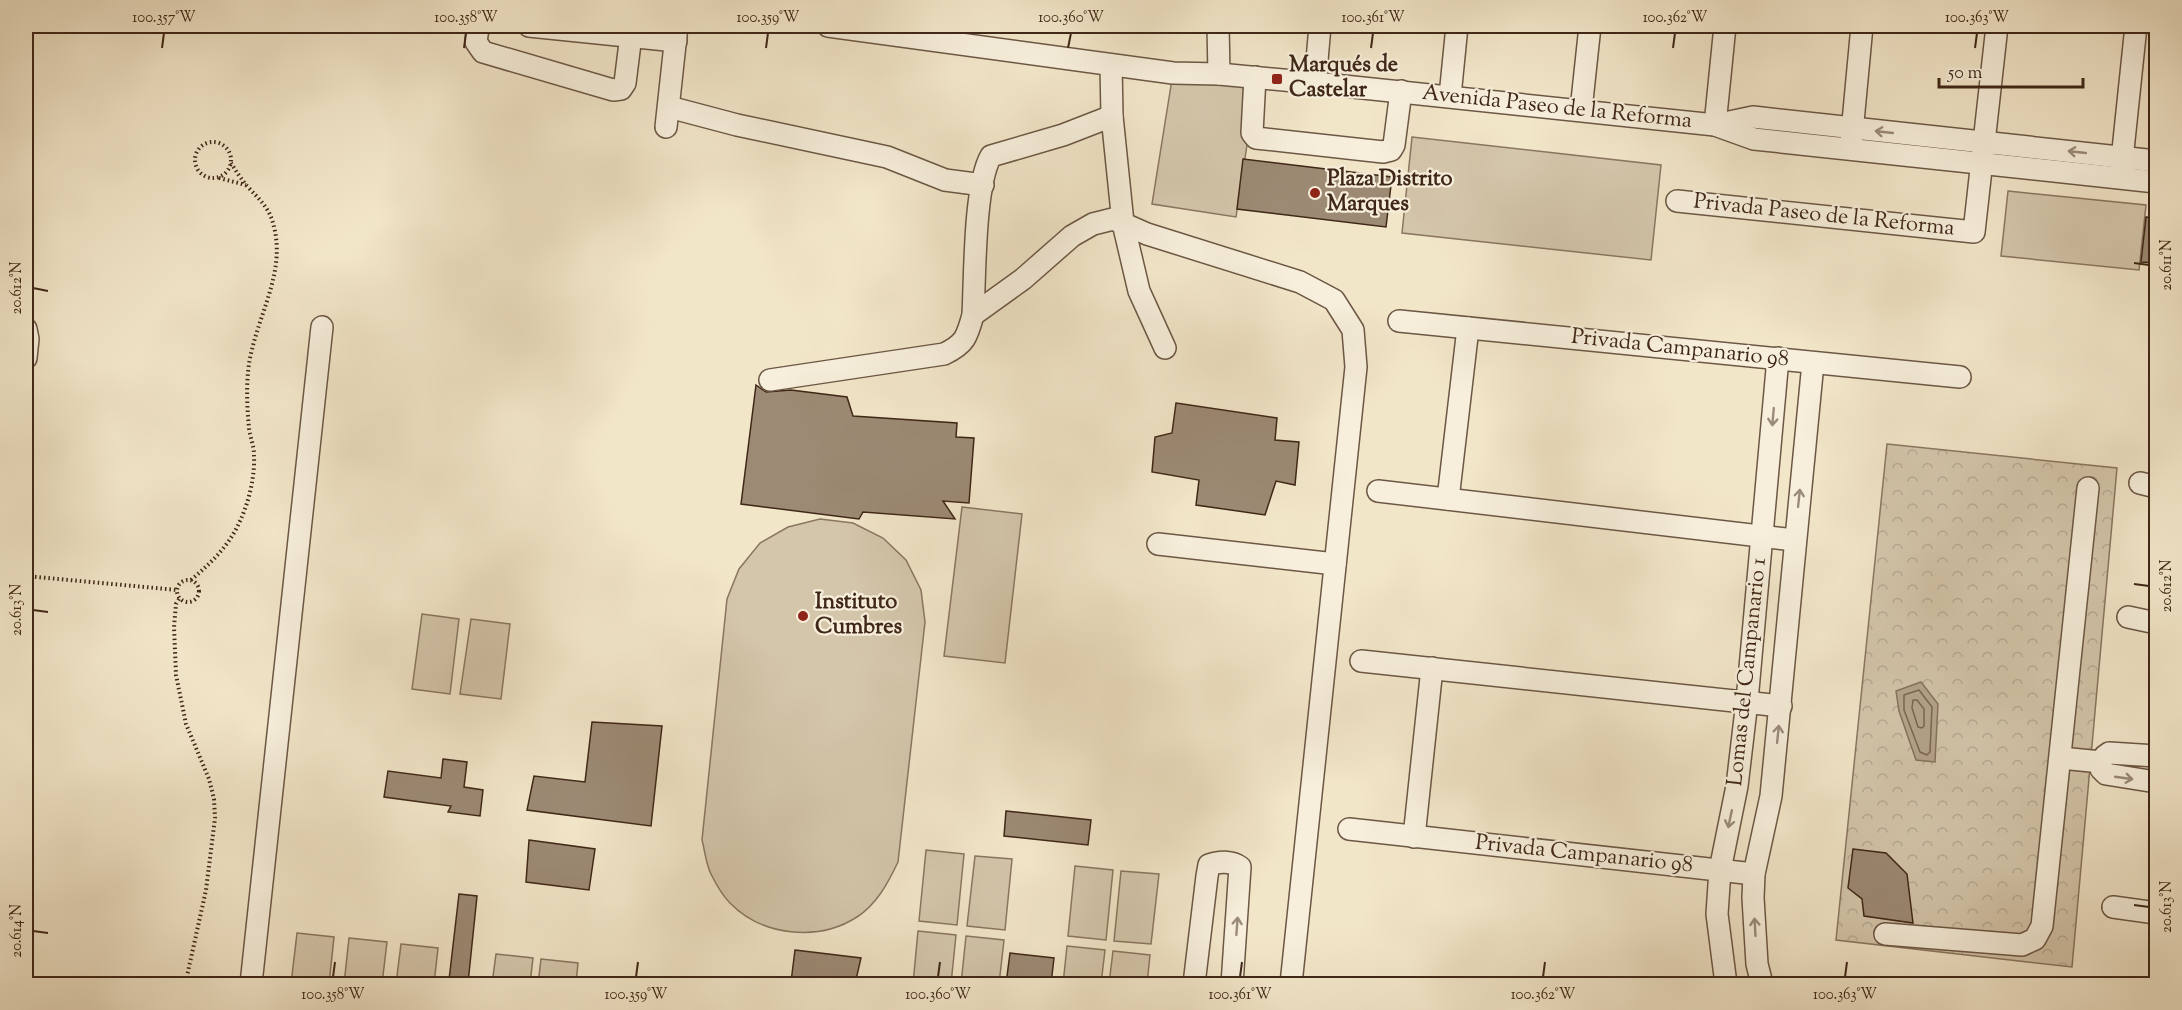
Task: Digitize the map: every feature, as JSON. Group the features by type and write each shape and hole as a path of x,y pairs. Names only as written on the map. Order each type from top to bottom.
{"street":[{"path":"481,26 478,28 476,42 483,52 613,90 621,89 625,83 631,35"},
{"path":"529,26 631,35 677,33 668,117 737,125 887,157 945,180 983,185"},
{"name":"Avenida Paseo de la Reforma","path":"828,26 1173,73 1255,77 1714,125 1754,139 1852,139 1983,153 2120,178 2157,182"},
{"path":"1218,26 1219,74"},
{"path":"1314,83 1320,26"},
{"path":"1450,96 1457,26"},
{"path":"1581,110 1590,26"},
{"path":"1714,125 1725,26"},
{"path":"1852,139 1862,26"},
{"path":"1983,153 1997,26"},
{"path":"2120,178 2136,26"},
{"path":"1112,65 1112,116 1123,223 1139,291 1165,348"},
{"path":"1255,77 1252,133 1256,138 1383,152 1391,150 1394,145 1401,92"},
{"path":"770,380 944,354 961,346 969,331 973,315 983,185 987,163 991,156 1063,135 1112,116"},
{"name":"Avenida Paseo de la Reforma","path":"1983,153 2122,157 2157,161"},
{"name":"Privada Paseo de la Reforma","path":"1677,201 1974,231 1983,153"},
{"path":"973,315 1023,279 1072,236 1093,224 1113,219 1147,234 1300,282 1334,300 1353,330 1356,367 1291,984"},
{"name":"Privada Campanario 98","path":"1399,321 1960,377"},
{"path":"251,984 321,327"},
{"path":"1448,499 1468,328"},
{"path":"26,329 28,339 26,358"},
{"name":"Lomas del Campanario 1","path":"1726,984 1717,914 1720,870 1737,786 1747,701 1778,358"},
{"name":"Lomas del Campanario 1","path":"1762,984 1757,964 1754,874 1771,796 1781,706 1794,540 1813,363"},
{"path":"1885,934 2022,945 2035,939 2042,926 2088,488"},
{"path":"1378,491 1794,540"},
{"path":"1158,544 1335,564"},
{"path":"2128,617 2157,623"},
{"path":"1361,661 1781,706"},
{"path":"1414,837 1432,668"},
{"path":"2157,756 2109,753 2100,762 2101,770 2106,774 2157,782"},
{"path":"2061,758 2100,762"},
{"name":"Privada Campanario 98","path":"1349,830 1754,874"},
{"path":"1194,984 1207,876 1209,865 1216,862 1234,863 1240,867 1232,984"},
{"path":"2113,907 2157,913"}],"path":[{"path":"218,178 227,172 231,164 231,154 225,146 217,142 208,142 200,147 195,156 195,165 200,173 208,178 218,178 247,186"},
{"path":"187,984 206,890 215,818 214,799 186,724 176,675 174,627 176,604 179,599 177,590 179,584 191,580 226,545 240,521 249,496 254,454 249,429 247,393 249,363 257,329 268,301 277,259 274,227 266,205 247,186 231,164"},
{"path":"26,576 177,590"},
{"path":"179,599 191,602 197,599 199,588 191,580"}],"green space":[{"path":"1173,73 1256,86 1236,217 1152,204"},
{"path":"1412,137 1661,165 1651,260 1402,233"},
{"path":"2008,191 2146,205 2139,270 2001,256"},
{"path":"1887,444 2117,468 2072,967 1836,940"},
{"path":"962,507 1022,514 1005,663 944,656"},
{"path":"820,519 853,523 883,538 906,560 921,590 925,622 898,862 876,899 857,917 825,930 791,932 758,923 730,903 710,872 702,840 727,599 739,569 760,543 788,527"},
{"path":"422,614 459,619 450,694 412,689"},
{"path":"471,619 510,624 501,699 460,694"},
{"path":"926,850 964,854 957,925 919,921"},
{"path":"975,856 1012,859 1005,930 967,926"},
{"path":"1075,866 1113,870 1106,940 1068,936"},
{"path":"1121,871 1159,874 1151,944 1114,941"},
{"path":"918,931 956,935 951,984 913,984"},
{"path":"297,933 334,937 329,984 291,984"},
{"path":"966,936 1004,940 999,984 961,984"},
{"path":"349,938 387,942 382,984 344,984"},
{"path":"401,944 438,948 434,984 396,984"},
{"path":"1067,946 1105,950 1101,984 1063,984"},
{"path":"1113,951 1150,955 1147,984 1109,984"},
{"path":"496,954 533,958 530,984 492,984"},
{"path":"541,959 578,963 576,984 538,984"}],"water":[{"path":"1921,682 1938,704 1935,762 1916,760 1899,711 1896,691"}],"building":[{"name":"Plaza Distrito Marques","path":"1243,159 1392,177 1386,227 1237,209"},
{"path":"2146,217 2157,218 2157,263 2141,262"},
{"path":"756,385 766,392 791,390 847,397 853,416 957,423 956,437 974,438 969,503 943,501 955,519 863,512 859,519 741,504"},
{"path":"1176,403 1277,418 1275,440 1299,442 1295,485 1276,481 1265,515 1196,505 1199,480 1152,472 1155,437 1172,433"},
{"path":"592,722 662,726 651,826 527,810 534,776 585,782"},
{"path":"443,759 467,762 464,787 483,790 480,816 448,812 451,806 384,797 388,771 441,778"},
{"path":"1006,811 1091,820 1088,845 1004,836"},
{"path":"529,840 595,849 589,890 526,882"},
{"path":"1853,849 1886,853 1907,874 1913,923 1864,916 1862,899 1848,888"},
{"path":"459,894 477,896 468,983 449,980"},
{"path":"795,950 861,958 855,984 791,982"},
{"path":"1010,953 1054,958 1051,984 1006,984"}],"place":[{"name":"Marqués de Castelar","path":"1277,79"},
{"name":"Plaza Distrito Marques","path":"1315,193"},
{"name":"Instituto Cumbres","path":"803,616"}]}
